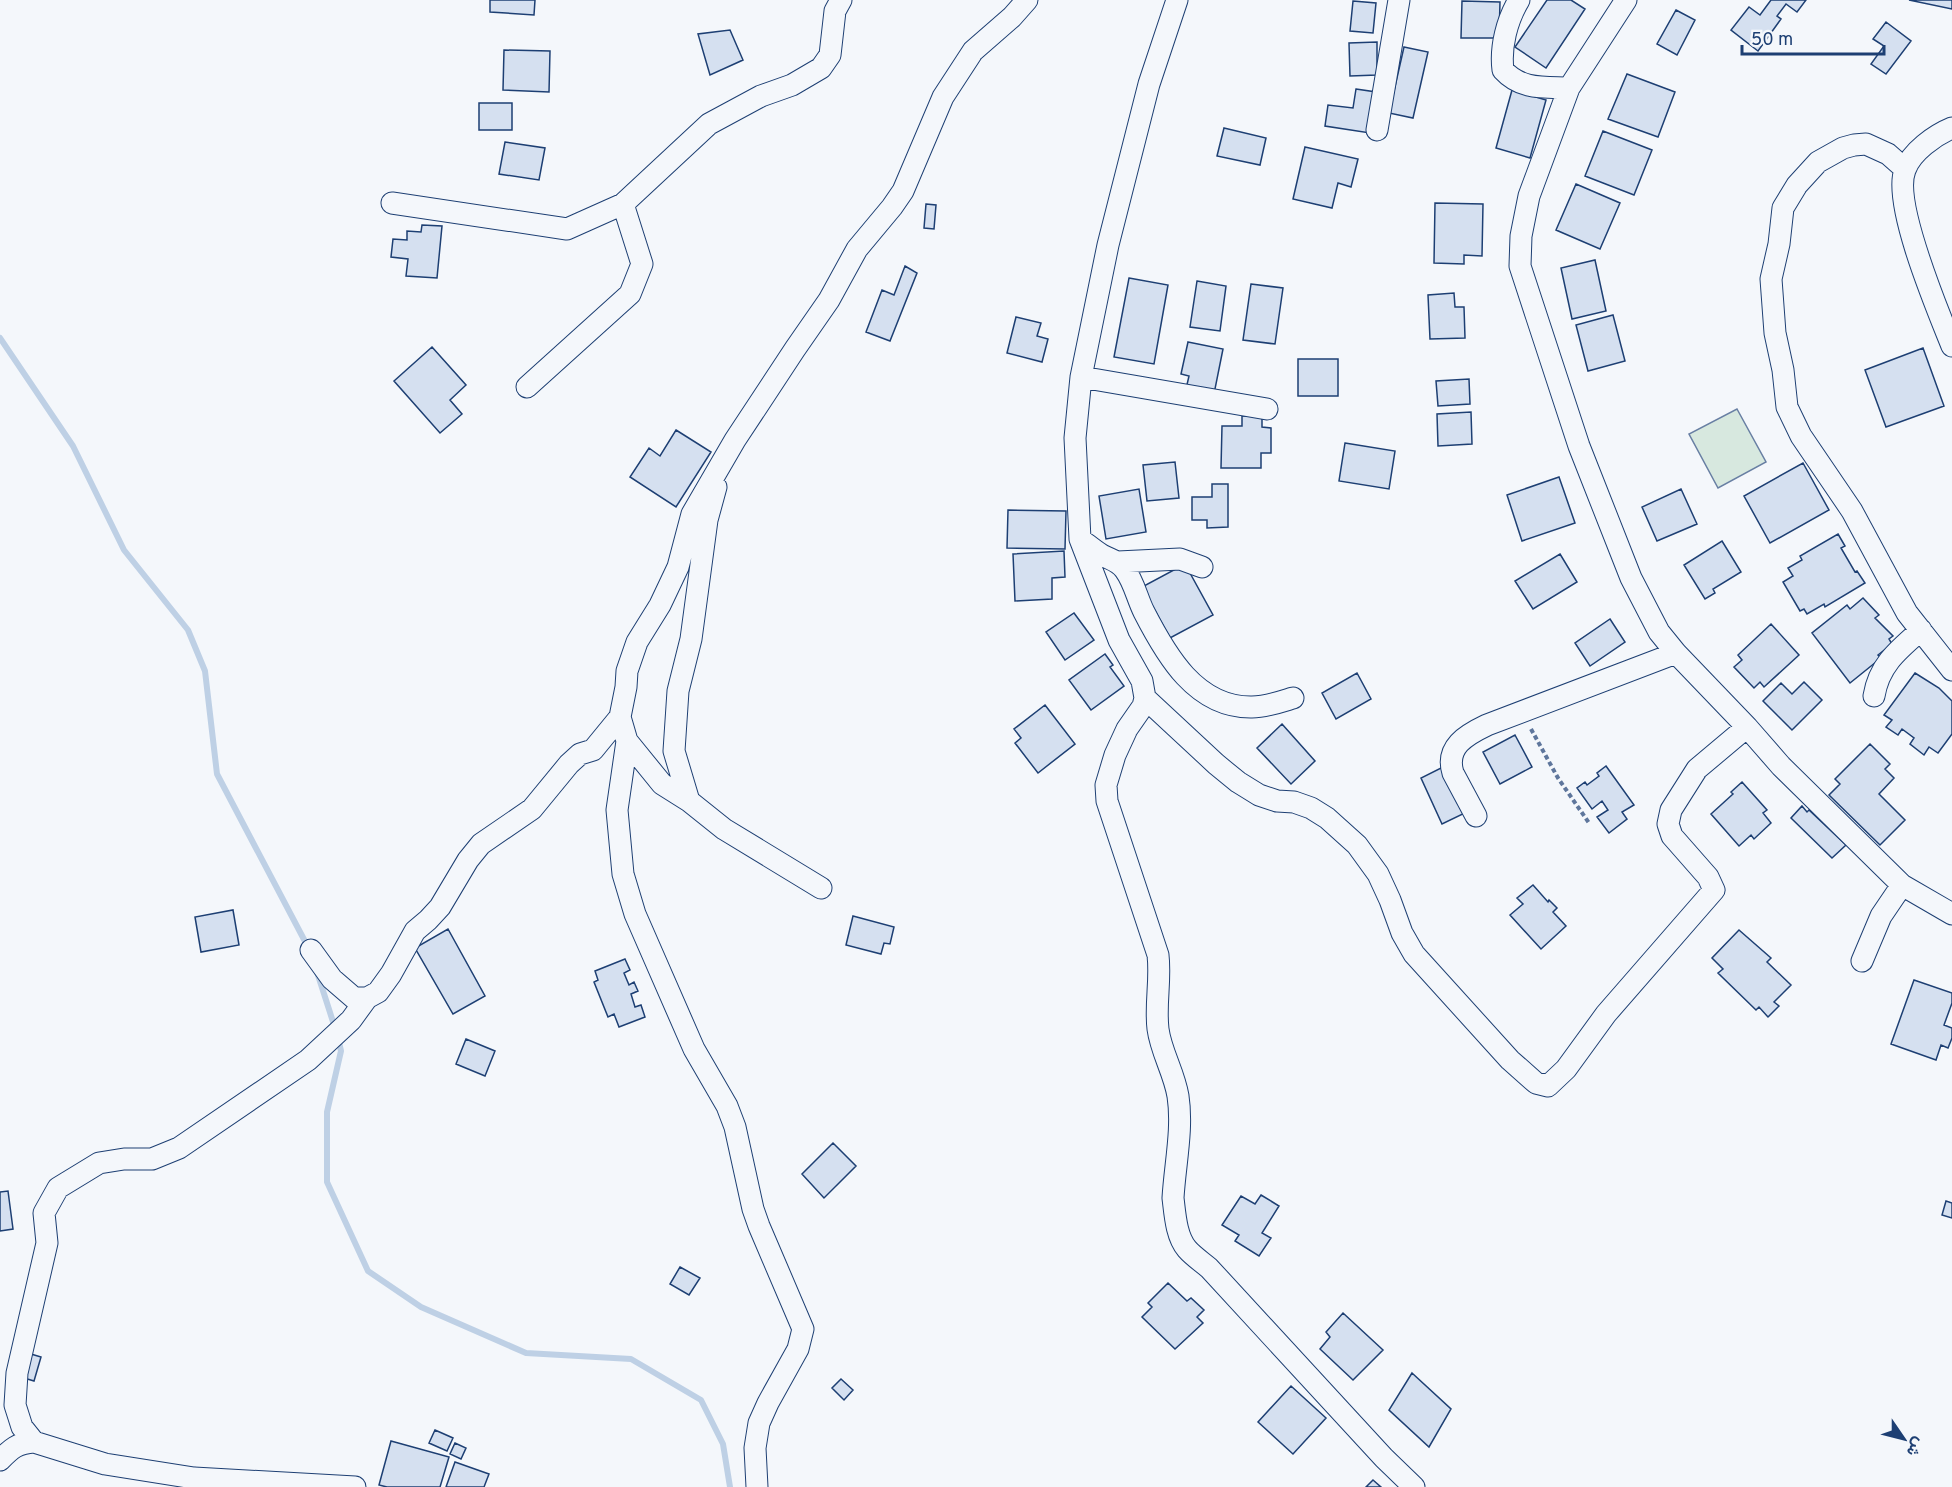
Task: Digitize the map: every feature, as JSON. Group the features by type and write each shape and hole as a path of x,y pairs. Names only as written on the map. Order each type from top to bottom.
{"street":[{"path":"392,203 567,229 623,204 709,124 760,96 792,85 820,68 830,56 835,11 841,0"},
{"path":"821,888 724,829 689,801 662,784 627,741 620,717 627,671 631,655 660,605 678,567 692,514 723,460 829,300 857,249 903,190 943,97 951,84 973,51 1028,0"},
{"path":"1177,0 1149,84 1113,227 1081,377 1075,438 1080,539 1119,640 1142,681 1145,698 1143,706 1127,729 1114,755 1106,785 1107,801 1158,955 1160,967 1158,1031 1173,1073 1179,1109 1173,1198 1176,1225 1185,1247 1209,1268 1384,1458 1414,1487"},
{"path":"1377,130 1399,0"},
{"path":"1519,0 1503,42 1503,70 1512,80 1526,85 1569,88"},
{"path":"1626,0 1569,88 1529,196 1521,236 1520,266 1579,446 1631,578 1659,632 1781,766 1902,885 1952,914"},
{"path":"1952,128 1937,134 1917,152 1905,169 1901,185 1905,212 1919,258 1952,346"},
{"path":"1905,169 1888,154 1866,144 1843,148 1818,162 1797,186 1783,208 1779,244 1771,279 1775,333 1783,370 1787,407 1801,436 1852,511 1908,613 1952,670"},
{"path":"527,387 630,294 642,264 623,204"},
{"path":"1081,377 1267,409"},
{"path":"689,801 674,751 678,691 691,639 707,520 723,460"},
{"path":"1080,539 1102,555 1118,562 1180,559 1202,567"},
{"path":"1118,562 1130,577 1143,610 1165,648 1184,676 1197,687 1207,694 1235,705 1253,707 1293,698"},
{"path":"1874,696 1877,680 1883,668 1900,648 1921,630"},
{"path":"1476,816 1450,766 1454,748 1458,742 1474,731 1676,653"},
{"path":"1145,698 1238,782 1259,795 1311,808 1327,818 1357,845 1378,874 1402,933 1414,954 1510,1060 1536,1083 1548,1086 1566,1070 1606,1014 1714,890 1708,877 1672,836 1668,824 1671,810 1697,769 1746,727"},
{"path":"311,950 332,979 354,998 366,998 378,992 415,931 440,908 468,860 482,844 532,809 569,764 580,754 593,750 620,717"},
{"path":"627,741 617,810 619,844 626,887 635,914 694,1049 727,1106 735,1127 753,1209 803,1329 798,1349 759,1424 755,1448 757,1487"},
{"path":"1862,961 1881,916 1902,885"},
{"path":"34,1442 22,1427 15,1405 17,1373 47,1243 44,1213 58,1188 99,1163 124,1159 152,1159 179,1148 308,1060 351,1020 366,998"},
{"path":"0,1460 22,1443 34,1442 105,1464 194,1478 355,1487"}],"path":[{"path":"1521,712 1558,778 1588,823"}],"shaded area":[{"path":"1737,409 1766,462 1718,488 1689,434"}],"building":[{"path":"490,0 535,0 534,15 490,12"},
{"path":"1547,0 1571,0 1585,9 1546,68 1515,47"},
{"path":"1771,0 1806,0 1797,12 1786,4 1777,16 1781,19 1758,51 1731,30 1749,7 1760,15"},
{"path":"1909,0 1952,0 1952,9"},
{"path":"1353,1 1376,3 1373,33 1350,31"},
{"path":"1462,1 1500,2 1499,38 1461,38"},
{"path":"1676,10 1695,20 1677,55 1657,44"},
{"path":"1886,22 1911,41 1886,74 1871,64 1884,46 1873,39"},
{"path":"730,30 743,60 710,75 698,34"},
{"path":"1377,42 1377,75 1350,76 1349,43"},
{"path":"1404,47 1428,52 1413,118 1389,113"},
{"path":"504,50 550,51 549,92 503,90"},
{"path":"1627,74 1675,92 1658,137 1608,119"},
{"path":"1356,89 1376,92 1370,133 1325,126 1328,105 1353,108"},
{"path":"1512,90 1546,100 1530,158 1496,148"},
{"path":"479,103 512,103 512,130 479,130"},
{"path":"1224,128 1266,138 1260,165 1217,156"},
{"path":"1603,131 1652,150 1634,195 1585,176"},
{"path":"505,142 545,148 539,180 499,174"},
{"path":"1305,147 1358,159 1351,187 1338,183 1332,208 1293,199"},
{"path":"1576,184 1620,203 1600,249 1556,230"},
{"path":"1435,203 1483,204 1482,256 1464,255 1464,264 1434,263"},
{"path":"926,204 936,205 934,229 924,228"},
{"path":"422,225 442,226 437,278 406,276 408,259 391,257 393,239 407,240 407,231 421,232"},
{"path":"1595,260 1606,311 1572,319 1561,268"},
{"path":"905,266 917,273 890,341 866,332 882,290 894,295"},
{"path":"1129,278 1168,285 1154,364 1114,357"},
{"path":"1197,281 1226,286 1220,331 1190,327"},
{"path":"1251,284 1283,288 1275,344 1243,340"},
{"path":"1454,293 1455,307 1464,307 1465,338 1430,339 1428,295"},
{"path":"1613,315 1625,361 1588,371 1576,325"},
{"path":"1016,317 1041,323 1037,336 1048,339 1042,362 1007,353"},
{"path":"1188,342 1223,349 1214,394 1186,389 1189,376 1181,374"},
{"path":"432,347 466,385 450,400 462,414 440,433 394,381"},
{"path":"1923,348 1944,406 1886,427 1865,370"},
{"path":"1298,359 1338,359 1338,396 1298,396"},
{"path":"1469,379 1470,404 1438,406 1436,381"},
{"path":"1471,412 1472,444 1438,446 1437,414"},
{"path":"1242,416 1262,416 1262,427 1271,428 1271,453 1261,453 1261,468 1221,468 1222,426 1242,426"},
{"path":"676,430 711,452 676,507 630,477 649,448 660,456"},
{"path":"1345,443 1395,451 1389,489 1339,481"},
{"path":"1175,462 1179,498 1147,501 1143,465"},
{"path":"1803,463 1829,510 1770,543 1744,496"},
{"path":"1559,477 1575,523 1522,541 1507,495"},
{"path":"1212,484 1228,484 1228,527 1207,528 1207,520 1192,520 1192,497 1212,497"},
{"path":"1139,489 1146,532 1106,539 1099,496"},
{"path":"1681,489 1697,524 1657,541 1642,507"},
{"path":"1008,510 1066,511 1065,549 1007,548"},
{"path":"1838,534 1845,546 1841,548 1855,572 1857,571 1865,583 1825,607 1824,604 1807,614 1804,609 1800,611 1783,582 1793,576 1788,568 1802,560 1800,556"},
{"path":"1722,541 1741,572 1713,589 1715,593 1705,599 1684,565"},
{"path":"1064,551 1065,577 1052,578 1052,599 1015,601 1013,554"},
{"path":"1560,554 1577,582 1533,609 1515,581"},
{"path":"1185,564 1213,615 1170,638 1142,587"},
{"path":"1863,598 1879,615 1875,618 1893,636 1889,639 1892,644 1878,655 1881,658 1850,683 1812,633 1847,605 1850,609"},
{"path":"1074,613 1094,640 1065,660 1046,632"},
{"path":"1610,619 1625,642 1590,666 1575,643"},
{"path":"1771,624 1799,655 1764,687 1760,682 1754,688 1734,667 1742,660 1738,655"},
{"path":"1105,654 1113,665 1110,667 1124,686 1091,710 1069,680"},
{"path":"1357,673 1371,699 1336,719 1322,693"},
{"path":"1915,673 1939,688 1952,701 1952,734 1938,753 1929,747 1924,755 1910,744 1914,738 1902,729 1898,735 1886,727 1892,720 1884,715"},
{"path":"1804,682 1822,700 1792,730 1763,701 1781,683 1792,694"},
{"path":"1045,705 1075,744 1038,773 1015,743 1021,738 1014,729"},
{"path":"1282,724 1315,761 1291,784 1257,748"},
{"path":"1515,735 1532,767 1500,784 1483,752"},
{"path":"1870,744 1890,764 1885,769 1894,778 1879,794 1905,820 1880,845 1829,795 1840,784 1835,779"},
{"path":"1445,766 1467,812 1442,824 1421,778"},
{"path":"1606,766 1634,805 1622,812 1627,819 1609,833 1597,817 1608,810 1602,801 1592,809 1577,788 1585,782 1587,785 1599,776 1597,773"},
{"path":"1742,782 1767,810 1763,813 1771,823 1754,839 1751,835 1739,846 1711,814 1733,794 1731,792"},
{"path":"1802,806 1846,845 1832,858 1791,818"},
{"path":"1533,885 1548,902 1549,900 1557,908 1553,912 1566,926 1541,949 1510,915 1523,904 1517,898"},
{"path":"233,910 239,945 201,952 195,917"},
{"path":"853,916 894,927 890,944 884,943 881,954 846,945"},
{"path":"448,929 485,996 453,1014 415,948"},
{"path":"1739,930 1771,958 1767,962 1791,985 1774,1002 1779,1006 1768,1017 1759,1007 1756,1010 1718,973 1723,969 1712,958"},
{"path":"625,959 630,970 624,973 629,985 634,982 638,991 631,994 635,1007 641,1005 645,1017 619,1027 614,1014 608,1017 594,982 598,980 595,971"},
{"path":"1914,980 1952,993 1952,1003 1944,1025 1952,1028 1952,1038 1948,1048 1941,1045 1936,1060 1891,1044"},
{"path":"466,1039 495,1051 485,1076 456,1064"},
{"path":"833,1143 856,1166 824,1198 802,1174"},
{"path":"8,1191 13,1229 0,1231 0,1192"},
{"path":"1261,1195 1279,1206 1262,1233 1271,1238 1259,1256 1235,1241 1239,1235 1222,1225 1241,1196 1255,1204"},
{"path":"1946,1201 1952,1203 1952,1218 1942,1215"},
{"path":"680,1267 700,1278 689,1295 670,1284"},
{"path":"1168,1283 1187,1301 1191,1298 1204,1310 1197,1317 1203,1323 1175,1349 1142,1317 1152,1307 1148,1303"},
{"path":"1343,1313 1383,1350 1353,1380 1320,1349 1330,1337 1326,1332"},
{"path":"31,1354 41,1357 34,1381 24,1378"},
{"path":"1412,1373 1451,1409 1429,1447 1389,1410"},
{"path":"841,1379 853,1390 844,1400 832,1388"},
{"path":"1291,1386 1326,1418 1293,1454 1258,1422"},
{"path":"435,1430 453,1438 447,1451 429,1443"},
{"path":"391,1441 449,1457 440,1487 379,1485"},
{"path":"455,1443 466,1448 461,1459 450,1454"},
{"path":"455,1462 489,1474 484,1487 446,1487"},
{"path":"1373,1480 1381,1487 1366,1487"}],"waterway":[{"path":"0,338 73,446 124,550 188,630 205,671 217,774 309,949"},
{"path":"317,972 335,1028"},
{"path":"338,1038 341,1051 327,1112 327,1182 368,1271 421,1307 526,1353 631,1359 701,1400 723,1444 730,1487"}]}
